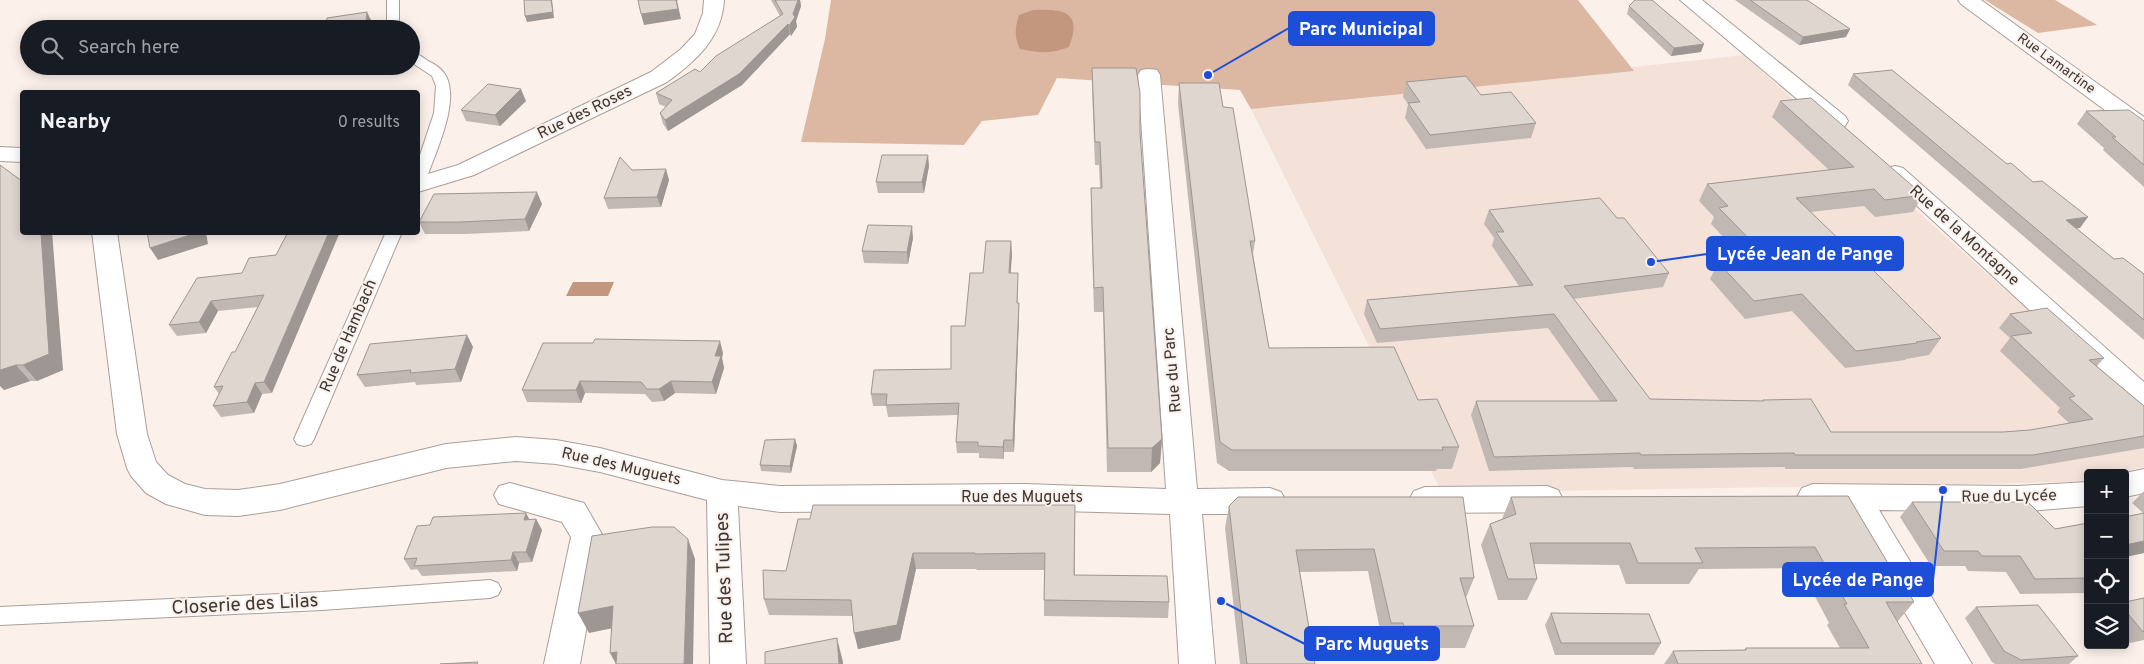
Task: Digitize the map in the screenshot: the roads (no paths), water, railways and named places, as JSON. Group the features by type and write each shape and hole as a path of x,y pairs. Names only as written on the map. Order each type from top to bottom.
{"street":[{"name":"Rue des Roses","path":"420,184 466,170 658,76 676,65 704,38 711,25 714,0"},
{"path":"1690,0 1855,137"},
{"name":"Rue Lamartine","path":"1968,0 2144,128"},
{"name":"Rue du Parc","path":"1149,75 1182,482 1181,502 1185,506 1187,522 1197,664"},
{"path":"0,154 20,155"},
{"name":"Rue de la Montagne","path":"1876,156 2144,399"},
{"name":"Rue des Muguets","path":"104,235 125,372 132,434 142,468 157,484 178,495 205,502 238,502 280,497 446,456 516,449 556,452 600,460 722,492 780,499 1025,497 1181,502"},
{"path":"2129,484 2144,481"},
{"name":"Rue des Tulipes","path":"722,492 728,664"},
{"name":"Rue du Lycée","path":"1785,497 2018,499 2084,494"},
{"path":"510,495 573,512 587,536 562,664"},
{"path":"1854,497 1954,664"},
{"path":"1400,500 1578,499"},
{"path":"1181,502 1301,501"}],"lane":[{"path":"393,0 393,20"},
{"path":"420,62 439,76 444,93 441,112 420,174"},
{"name":"Rue de Hambach","path":"304,439 393,235"},
{"name":"Closerie des Lilas","path":"0,616 322,601 490,589"}],"place":[{"name":"Parc Municipal","path":"1208,75"},
{"name":"Lycée Jean de Pange","path":"1651,262"},
{"name":"Lycée de Pange","path":"1943,490"},
{"name":"Parc Muguets","path":"1221,601"}]}
